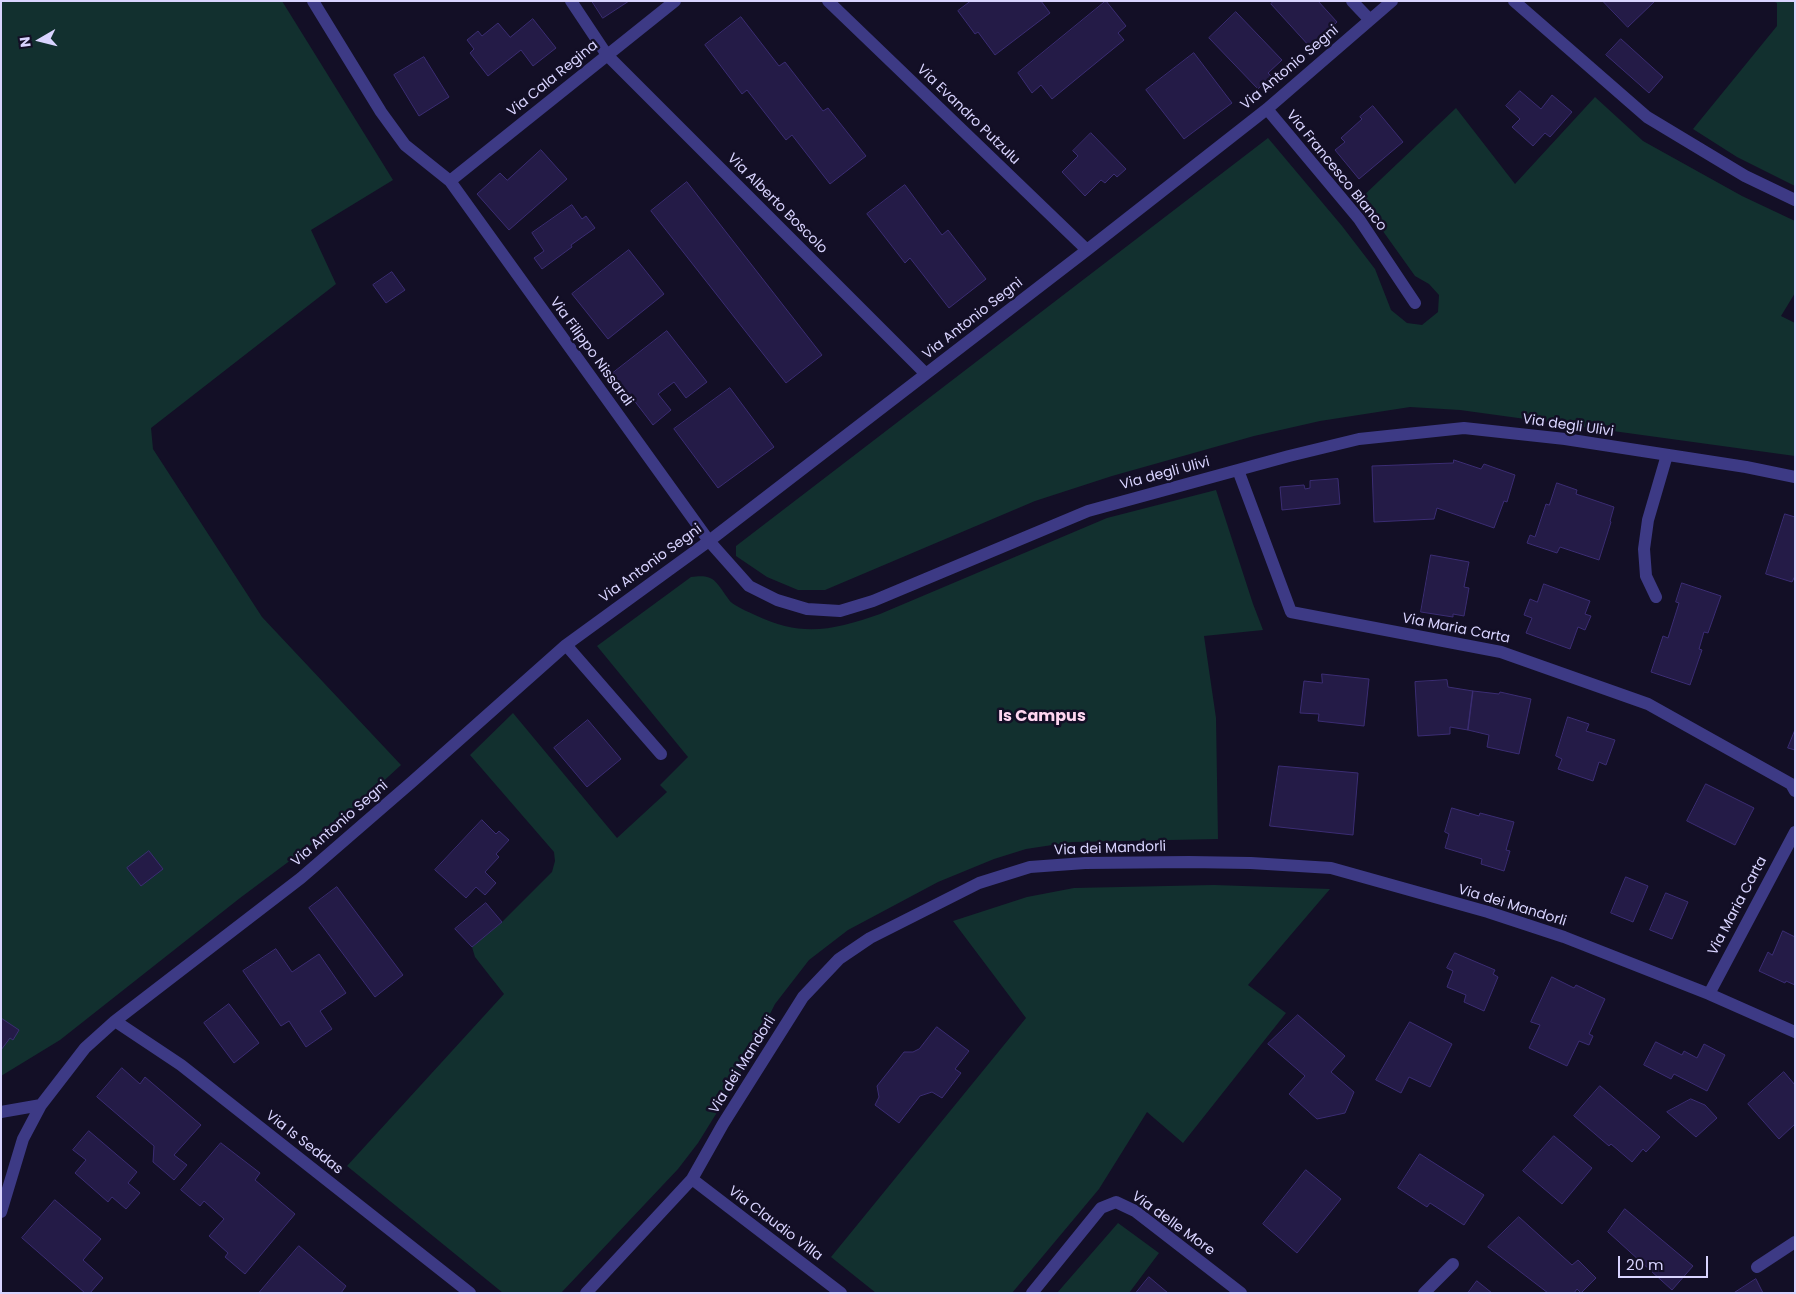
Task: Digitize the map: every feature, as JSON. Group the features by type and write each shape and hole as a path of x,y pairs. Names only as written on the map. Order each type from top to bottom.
{"street":[{"name":"Via Filippo Nissardi","path":"313,1 381,112 405,145 450,181 709,541"},
{"name":"Via Alberto Boscolo","path":"571,1 607,55 926,374"},
{"name":"Via Cala Regina","path":"450,181 675,1"},
{"name":"Via Evandro Putzulu","path":"828,1 1087,250"},
{"path":"1352,1 1370,20"},
{"name":"Via Antonio Segni","path":"1,1212 23,1139 41,1105 85,1048 115,1021 301,878 566,645 709,541 1087,250 1267,109 1392,1"},
{"path":"1514,1 1647,117 1744,176 1795,200"},
{"name":"Via Francesco Blanco","path":"1267,109 1358,218 1415,303"},
{"name":"Via degli Ulivi","path":"709,541 749,586 776,600 807,609 840,611 873,600 1088,511 1359,439 1464,428 1565,439 1795,476"},
{"path":"1656,597 1646,576 1644,549 1648,520 1667,455"},
{"name":"Via Maria Carta","path":"1238,470 1291,612 1501,652 1554,670 1648,704 1791,784 1795,791"},
{"path":"566,645 661,754"},
{"name":"Via Maria Carta","path":"1709,994 1795,832"},
{"name":"Via dei Mandorli","path":"586,1293 692,1178 723,1124 803,998 839,959 870,938 979,883 1030,867 1085,862 1189,862 1251,863 1331,868 1488,912 1564,937 1709,994 1795,1032"},
{"name":"Via Is Seddas","path":"115,1021 181,1065 470,1293"},
{"path":"1,1112 41,1105"},
{"name":"Via Claudio Villa","path":"692,1178 841,1293"},
{"name":"Via delle More","path":"1032,1293 1100,1208 1116,1202 1135,1211 1241,1293"},
{"path":"1757,1268 1795,1242"},
{"path":"1424,1293 1453,1264"}],"green space":[{"path":"1,1 282,1 393,180 311,230 336,284 151,428 153,449 262,617 401,765 327,833 240,898 60,1040 1,1076"},
{"path":"1773,1 1795,1 1795,186 1737,157 1693,129 1777,26 1777,3"},
{"path":"1595,97 1643,141 1742,196 1795,221 1795,293 1781,316 1795,323 1795,456 1460,410 1410,407 1320,421 1254,436 1112,476 1035,501 825,590 798,590 767,577 736,556 736,546 1268,138 1342,226 1375,269 1391,310 1407,323 1422,325 1438,312 1439,295 1429,284 1415,276 1360,199 1456,108 1515,184"},
{"path":"1216,490 1263,630 1204,636 1216,718 1218,839 1072,842 1026,849 994,859 938,882 848,930 809,960 775,1004 734,1085 698,1143 678,1169 561,1293 503,1293 347,1166 504,994 475,957 472,947 502,922 552,872 555,861 554,852 470,755 513,713 617,838 667,792 660,785 688,757 597,646 691,577 704,576 713,580 732,603 772,622 803,629 832,627 880,614 1107,518"},
{"path":"1214,885 1330,889 1248,985 1286,1013 1183,1143 1147,1112 1099,1189 1012,1293 876,1293 831,1257 1026,1018 953,921 1027,897 1074,888"},
{"path":"1118,1223 1159,1253 1129,1293 1057,1293"}],"building":[{"path":"592,1 629,1 603,18"},
{"path":"971,1 1041,1 1050,13 995,55 978,32 975,34 958,11"},
{"path":"1106,1 1126,26 1118,33 1124,40 1052,99 1041,85 1032,93 1018,73"},
{"path":"1274,1 1318,1 1337,22 1310,47 1271,4"},
{"path":"1603,1 1655,1 1628,27"},
{"path":"1236,12 1282,60 1268,73 1271,76 1258,89 1209,38"},
{"path":"741,17 779,66 785,62 823,111 828,108 866,156 830,184 792,135 786,140 747,90 742,94 705,45"},
{"path":"533,19 556,48 533,66 521,50 488,76 470,53 474,49 467,40 478,31 482,36 498,23 510,37"},
{"path":"1621,39 1663,77 1649,93 1606,55"},
{"path":"1194,53 1232,103 1184,139 1146,90"},
{"path":"424,57 449,97 419,116 394,75"},
{"path":"1520,91 1541,109 1552,95 1572,112 1550,137 1545,133 1533,146 1512,127 1520,119 1506,106"},
{"path":"1373,106 1403,142 1359,179 1335,150 1345,142 1341,138"},
{"path":"1091,133 1126,169 1117,177 1114,174 1105,183 1101,180 1085,196 1062,172 1078,156 1073,151"},
{"path":"541,150 567,179 509,230 477,194 500,173 507,180"},
{"path":"687,182 822,355 786,383 651,211"},
{"path":"905,185 942,235 948,230 986,279 949,308 910,258 905,263 867,214"},
{"path":"572,205 582,219 586,216 595,228 542,269 534,258 544,251 532,233"},
{"path":"629,250 664,294 608,339 572,294"},
{"path":"392,272 405,290 386,303 373,285"},
{"path":"667,331 707,382 686,398 674,382 658,394 671,410 653,425 613,373"},
{"path":"730,388 774,447 718,488 674,429"},
{"path":"1454,460 1481,469 1484,464 1515,475 1507,502 1504,501 1494,528 1437,508 1434,519 1374,522 1372,466 1453,463"},
{"path":"1338,479 1340,504 1282,510 1280,487 1304,485 1305,489 1310,488 1310,481"},
{"path":"1557,483 1577,490 1576,494 1614,507 1599,560 1560,547 1557,553 1527,543 1530,535 1535,537 1546,504 1549,505"},
{"path":"1785,514 1795,517 1795,576 1792,582 1766,574"},
{"path":"1431,555 1469,562 1464,587 1469,588 1464,616 1453,614 1453,617 1421,612"},
{"path":"1682,583 1721,596 1708,633 1704,632 1699,649 1702,650 1690,685 1651,672 1663,636 1668,638 1679,603 1676,602"},
{"path":"1544,584 1590,601 1585,614 1591,616 1585,630 1578,627 1570,649 1526,633 1532,618 1524,615 1530,599 1537,602"},
{"path":"1322,674 1369,679 1364,726 1318,721 1319,714 1300,713 1304,681 1322,683"},
{"path":"1447,680 1448,687 1473,691 1468,730 1450,727 1450,734 1418,736 1415,682"},
{"path":"1473,691 1499,694 1500,692 1531,699 1519,754 1487,747 1489,735 1468,730"},
{"path":"1568,717 1589,724 1586,731 1615,740 1606,765 1599,762 1593,781 1558,769 1562,759 1556,756"},
{"path":"588,720 621,759 587,787 554,748"},
{"path":"1795,730 1795,750 1788,748"},
{"path":"1279,766 1358,773 1353,835 1270,826"},
{"path":"1706,784 1754,808 1735,845 1687,821"},
{"path":"1452,808 1479,816 1480,813 1514,822 1506,850 1510,851 1504,871 1481,864 1482,859 1445,848 1449,834 1445,832"},
{"path":"482,820 496,834 499,831 509,840 496,854 499,857 485,872 496,883 485,895 476,887 466,898 435,870"},
{"path":"149,851 163,869 141,886 127,868"},
{"path":"1626,877 1648,886 1633,922 1611,913"},
{"path":"337,887 403,975 375,997 309,908"},
{"path":"1666,893 1688,902 1672,939 1650,930"},
{"path":"486,903 502,922 472,947 455,929"},
{"path":"1783,931 1795,937 1795,985 1786,981 1785,983 1759,971 1768,952 1772,955"},
{"path":"276,949 292,972 319,954 346,993 320,1011 332,1029 306,1047 289,1021 281,1026 243,971"},
{"path":"1455,953 1495,970 1493,974 1498,977 1484,1011 1464,1002 1466,995 1447,987 1453,971 1447,968"},
{"path":"1552,977 1574,988 1576,985 1605,999 1589,1034 1593,1036 1589,1045 1579,1041 1567,1066 1529,1048 1540,1025 1531,1022"},
{"path":"229,1004 259,1043 234,1063 204,1023"},
{"path":"1298,1015 1345,1056 1331,1072 1354,1092 1345,1113 1317,1119 1289,1094 1305,1076 1268,1044"},
{"path":"1,1018 19,1030 13,1040 10,1038 1,1050"},
{"path":"1410,1022 1452,1044 1430,1087 1409,1077 1401,1093 1376,1080"},
{"path":"937,1027 969,1051 955,1069 961,1073 942,1098 932,1092 920,1096 899,1123 875,1105 879,1097 877,1086 904,1052 913,1052 919,1049"},
{"path":"1656,1042 1682,1055 1684,1051 1697,1058 1704,1044 1725,1055 1707,1091 1674,1074 1671,1079 1644,1065"},
{"path":"122,1068 140,1084 145,1077 201,1125 174,1155 187,1165 174,1180 153,1162 154,1146 97,1097"},
{"path":"1784,1072 1795,1085 1795,1124 1779,1139 1748,1104"},
{"path":"1600,1086 1660,1137 1646,1152 1643,1149 1632,1162 1611,1144 1609,1146 1574,1116"},
{"path":"1691,1099 1705,1105 1717,1118 1696,1137 1667,1112"},
{"path":"89,1131 137,1172 128,1183 140,1193 126,1209 112,1197 108,1202 75,1173 86,1160 73,1150"},
{"path":"1554,1136 1592,1168 1562,1204 1523,1171"},
{"path":"221,1143 260,1173 255,1180 295,1214 245,1274 225,1257 228,1253 209,1236 224,1219 204,1201 200,1206 181,1190"},
{"path":"1420,1154 1484,1195 1464,1225 1430,1203 1427,1207 1398,1188"},
{"path":"1306,1170 1341,1199 1297,1253 1263,1224"},
{"path":"55,1200 101,1239 83,1260 103,1278 90,1293 85,1293 22,1238"},
{"path":"1625,1209 1693,1266 1672,1290 1608,1232"},
{"path":"1519,1217 1572,1265 1578,1260 1596,1278 1581,1293 1577,1289 1574,1293 1548,1293 1488,1247"},
{"path":"299,1246 346,1286 341,1293 259,1293"},
{"path":"1149,1277 1168,1293 1136,1293"},
{"path":"1756,1279 1763,1293 1734,1293"},
{"path":"1477,1281 1492,1293 1468,1293"}],"district":[{"name":"Is Campus","path":"1042,717"}]}
